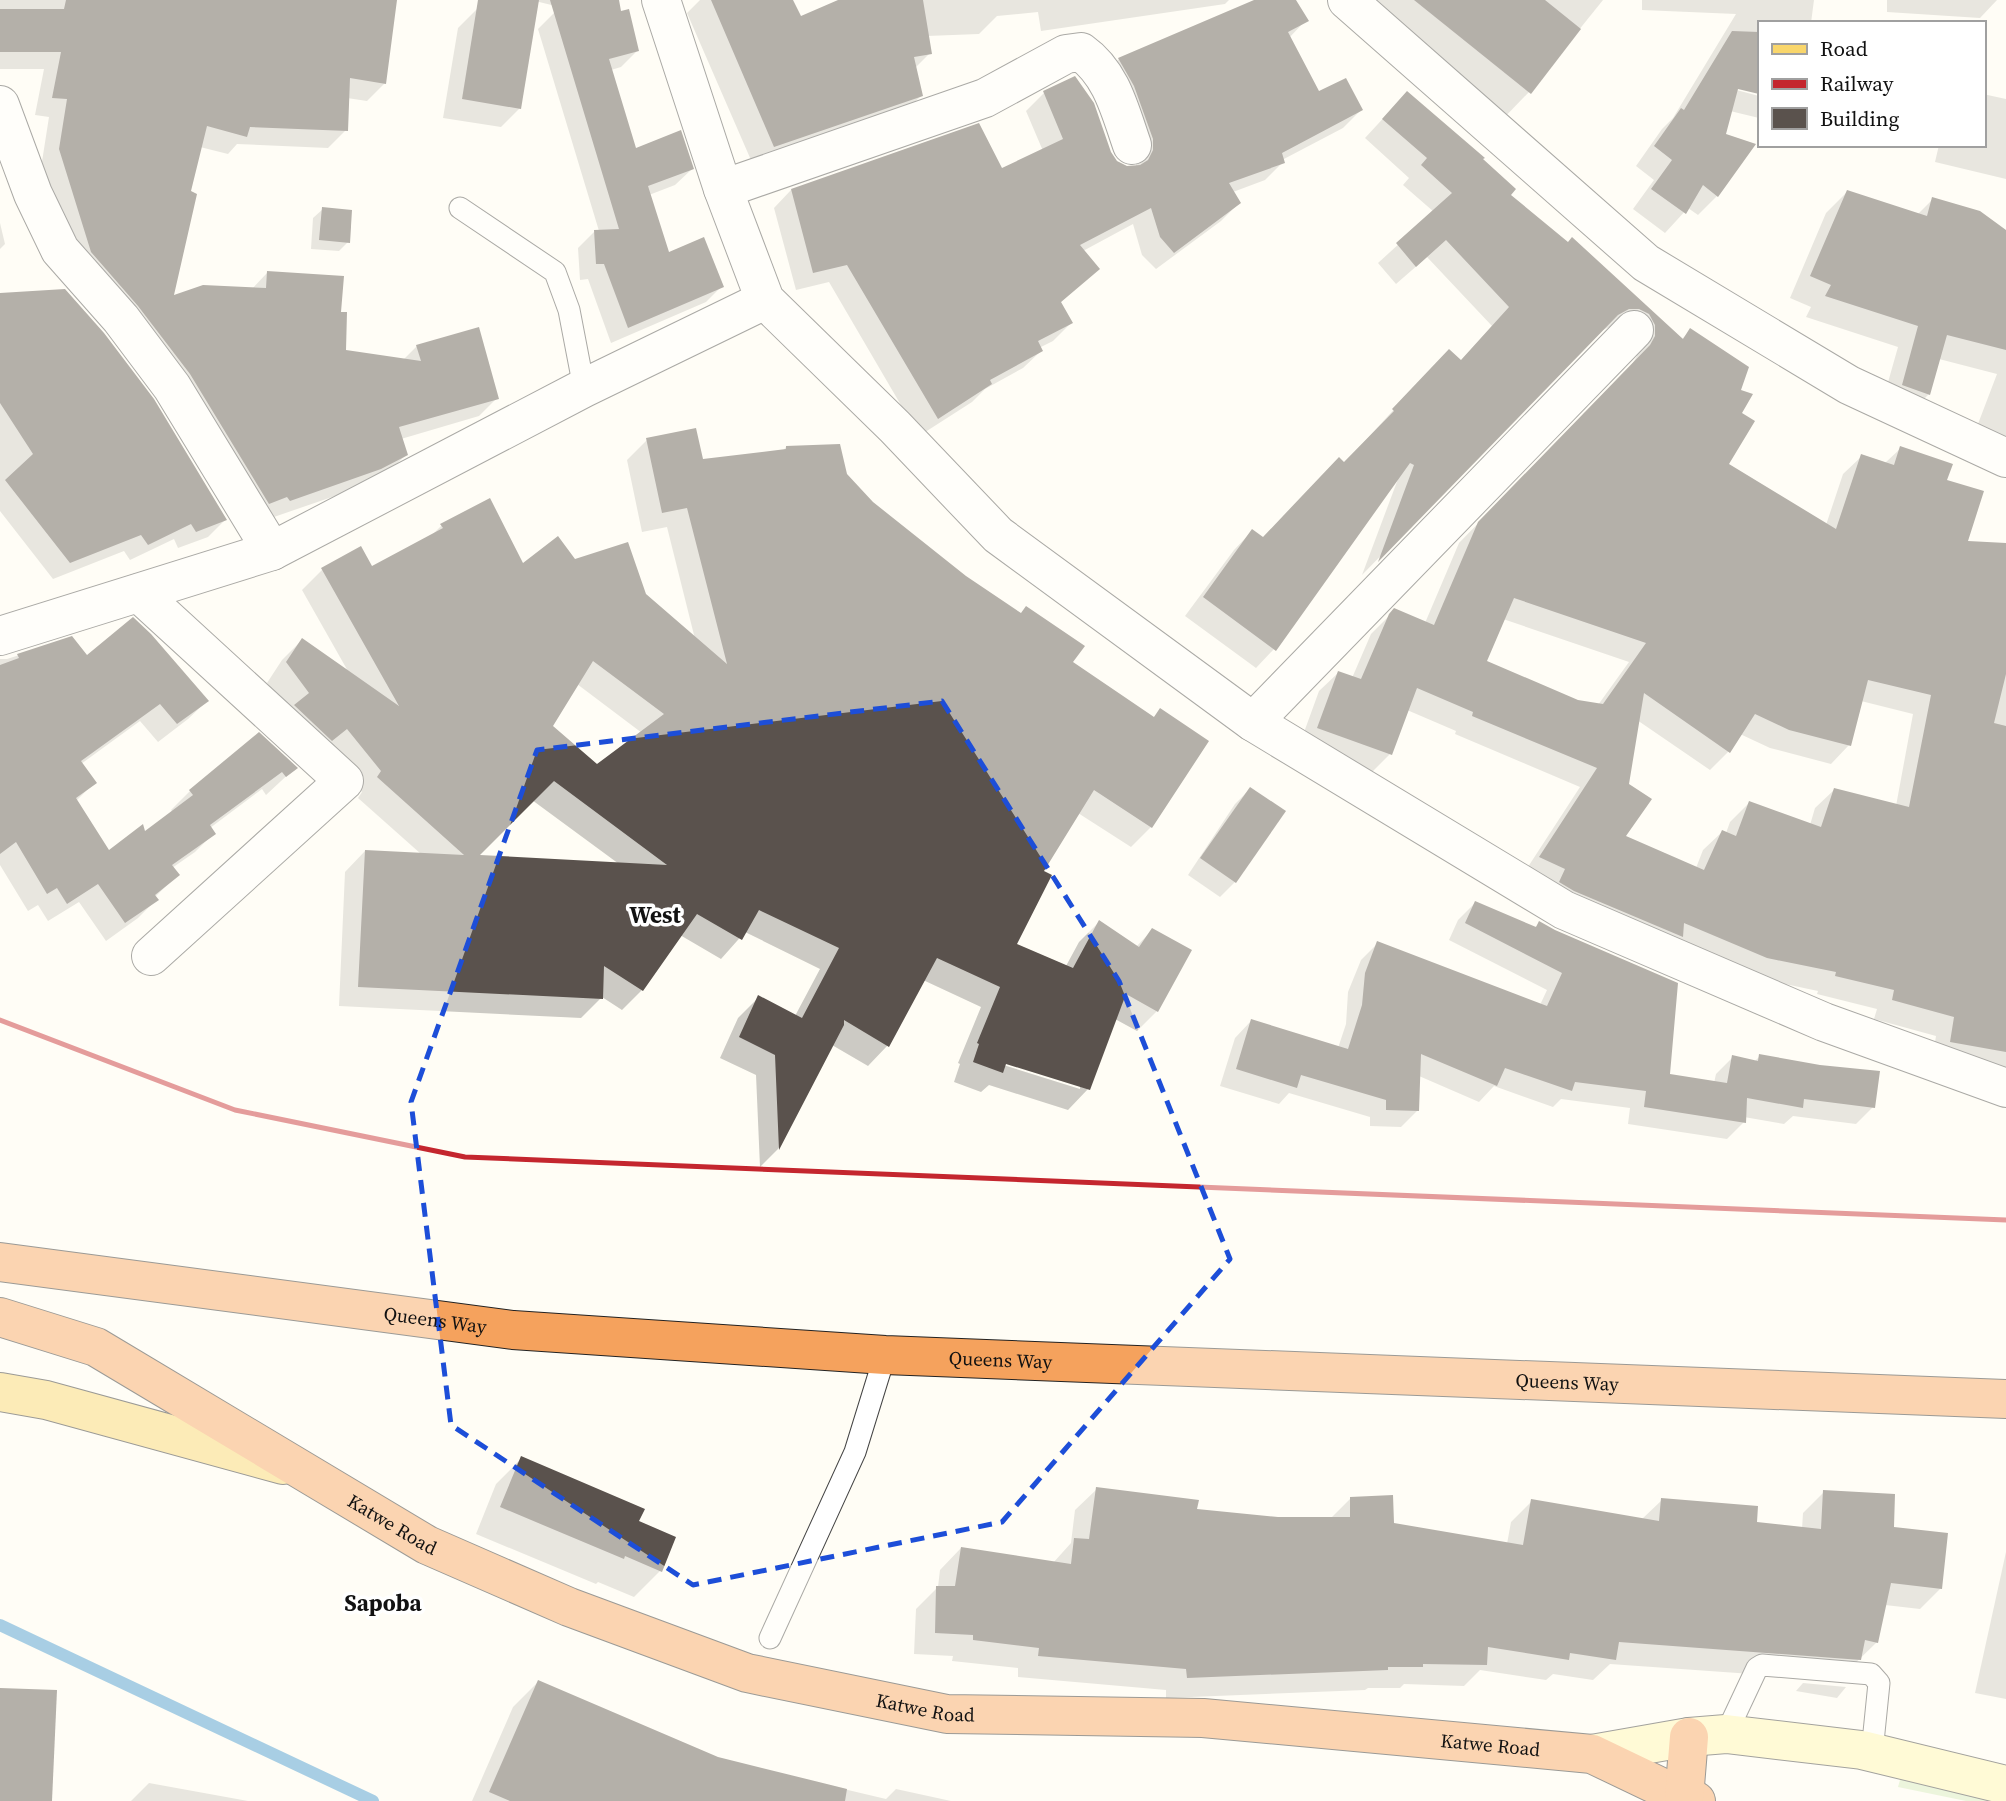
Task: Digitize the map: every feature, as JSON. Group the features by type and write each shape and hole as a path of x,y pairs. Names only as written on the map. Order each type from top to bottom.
{"highway":[{"name":"Queens Way","path":"0,1262 513,1330 885,1355 2006,1399"},
{"name":"Katwe Road","path":"0,1317 96,1347 427,1545 569,1607 747,1672 947,1714 1203,1718 1592,1754 1690,1799"},
{"path":"1689,1737 1690,1799"}],"main road":[{"path":"0,1392 46,1400 305,1472"}],"street":[{"path":"661,0 723,189 765,300 895,427 998,535 1253,722 1564,910 1824,1022 2006,1087"},
{"path":"1347,0 1646,263 1849,385 2006,458"},
{"path":"723,189 985,98 1066,54 1081,52 1094,62 1112,90 1132,145"},
{"path":"0,104 33,194 60,250 121,319 172,387 272,551"},
{"path":"0,636 272,551 584,388 765,300"},
{"path":"1253,722 1634,330"},
{"path":"139,593 344,781 151,956"},
{"name":"Katwe Road","path":"1592,1754 1689,1737 1726,1734 1872,1752 2006,1785"}],"lane":[{"path":"460,208 555,272 569,310 584,388"},
{"path":"770,1638 855,1452 885,1355"},
{"path":"1726,1734 1757,1668 1762,1665 1871,1674 1879,1682 1872,1752"}],"highlighted area":[{"path":"942,701 1119,981 1230,1259 1002,1522 693,1585 451,1425 411,1102 537,750"}],"green space":[{"path":"1902,1773 2006,1801 1966,1801 1898,1787"}],"building":[{"path":"66,0 397,0 386,84 350,78 348,131 250,127 247,137 207,126 191,191 197,194 174,295 203,285 266,288 267,271 344,276 341,312 347,312 346,350 421,361 416,345 479,327 499,399 399,427 408,455 381,469 290,501 287,497 269,504 190,374 138,306 91,252 59,149 67,99 52,98 61,52 0,52 0,9 64,9"},
{"path":"478,0 539,0 521,109 462,99"},
{"path":"550,0 619,0 621,11 629,9 639,51 609,59 636,148 681,130 694,169 648,186 669,252 704,237 724,287 628,328 604,264 596,264 594,230 619,229"},
{"path":"711,0 793,0 801,16 838,0 923,0 932,54 914,57 923,96 774,147"},
{"path":"1254,0 1296,0 1309,21 1288,32 1319,91 1346,78 1363,110 1282,153 1285,163 1229,183 1241,203 1174,253 1160,237 1151,208 1080,245 1100,269 1061,302 1073,323 1038,341 1043,351 990,380 992,384 938,419 847,265 813,273 791,189 979,123 1002,168 1063,139 1043,91 1075,76 1094,103 1111,152 1117,161 1127,166 1140,165 1148,160 1153,150 1153,139 1134,86 1118,58"},
{"path":"1414,0 1545,0 1581,29 1531,94"},
{"path":"1732,31 1758,32 1758,94 1738,89 1726,134 1756,144 1718,197 1703,185 1686,214 1651,189 1672,160 1654,146 1681,108 1684,110"},
{"path":"1407,91 1485,158 1483,159 1516,189 1511,195 1568,242 1572,237 1683,339 1690,328 1749,367 1741,390 1753,394 1742,413 1755,421 1729,464 1836,529 1861,454 1894,465 1900,446 1953,464 1947,480 1984,491 1968,541 2006,543 2006,674 1994,723 2006,726 2006,1052 1950,1042 1954,1017 1892,1000 1894,990 1835,976 1836,972 1767,958 1684,923 1683,937 1574,891 1559,882 1565,869 1539,857 1597,768 1472,716 1473,712 1417,688 1392,755 1317,728 1338,671 1361,679 1394,608 1434,625 1478,522 1650,345 1655,336 1655,325 1649,314 1639,309 1629,309 1618,315 1378,562 1414,465 1410,463 1276,651 1203,597 1252,529 1263,537 1339,457 1344,462 1449,349 1461,360 1509,307 1446,240 1416,267 1396,243 1452,193 1421,165 1427,158 1382,119","holes":["1514,598 1646,643 1603,704 1578,700 1487,661","1868,680 1931,695 1909,807 1834,788 1821,827 1749,801 1736,836 1722,830 1704,870 1626,836 1652,799 1629,784 1644,693 1730,753 1755,714 1789,730 1851,746"]},
{"path":"1847,190 1927,216 1932,197 1980,211 2006,230 2006,350 1947,335 1930,395 1902,385 1918,326 1825,296 1831,285 1810,276"},
{"path":"322,207 352,210 350,243 319,240"},
{"path":"65,289 104,333 154,399 227,520 196,532 191,524 148,545 141,535 70,563 5,480 33,454 0,403 0,293"},
{"path":"696,428 703,459 786,449 786,446 840,444 847,474 873,502 966,576 1021,613 1026,606 1085,646 1073,662 1154,717 1160,708 1209,741 1152,828 1094,790 1044,871 1052,875 1017,944 1073,968 1099,920 1139,947 1152,928 1192,950 1158,1012 1126,994 1090,1090 1006,1064 1003,1073 973,1062 979,1044 977,1043 1000,987 937,958 889,1047 844,1020 844,1025 779,1150 775,1055 739,1037 758,995 802,1018 839,948 759,910 742,940 697,914 643,991 604,966 603,999 358,987 365,850 464,855 377,777 381,771 347,729 332,741 294,705 309,693 286,662 302,638 399,706 321,568 361,546 372,566 443,528 440,524 490,498 523,563 558,536 575,559 628,542 646,594 727,664 687,508 662,513 646,438","holes":["593,661 664,714 597,764 553,726","554,781 667,865 480,855"]},
{"path":"133,617 209,701 177,724 160,704 81,761 97,783 76,798 109,850 143,824 145,831 193,795 189,790 259,732 298,768 286,777 282,772 210,825 216,834 172,865 180,875 155,895 159,900 125,923 98,884 67,904 57,888 47,894 16,842 0,854 0,665 19,658 17,654 72,636 87,655"},
{"path":"1250,787 1286,811 1236,883 1200,858"},
{"path":"1475,901 1536,927 1539,921 1678,983 1670,1074 1727,1083 1732,1055 1758,1061 1759,1054 1820,1065 1880,1071 1875,1108 1804,1099 1803,1108 1747,1098 1746,1123 1644,1107 1646,1091 1575,1082 1572,1091 1505,1068 1497,1086 1421,1054 1419,1111 1386,1110 1386,1100 1301,1075 1297,1088 1236,1069 1251,1019 1348,1049 1362,1005 1365,973 1377,941 1547,1006 1562,973 1465,923"},
{"path":"521,1456 645,1509 639,1521 676,1537 662,1572 500,1507"},
{"path":"1096,1487 1199,1500 1197,1509 1278,1517 1350,1517 1350,1497 1393,1495 1394,1523 1523,1545 1531,1499 1659,1521 1661,1498 1758,1506 1757,1522 1821,1529 1823,1490 1895,1494 1894,1527 1948,1533 1942,1589 1891,1583 1878,1643 1865,1640 1861,1660 1619,1642 1616,1660 1570,1653 1569,1660 1488,1647 1487,1665 1423,1664 1423,1667 1388,1667 1388,1670 1187,1678 1186,1669 1038,1656 1039,1648 973,1640 973,1635 935,1633 936,1586 955,1586 961,1547 1071,1564 1074,1538 1089,1539"},
{"path":"538,1680 718,1757 847,1789 845,1801 510,1801 489,1792"},
{"path":"0,1688 57,1690 52,1801 0,1801"}],"waterway":[{"path":"0,1625 373,1801"}],"railway":[{"path":"0,1020 235,1110 465,1157 2006,1220"}],"district":[{"name":"West","path":"655,915"},
{"name":"Sapoba","path":"383,1603"}]}
